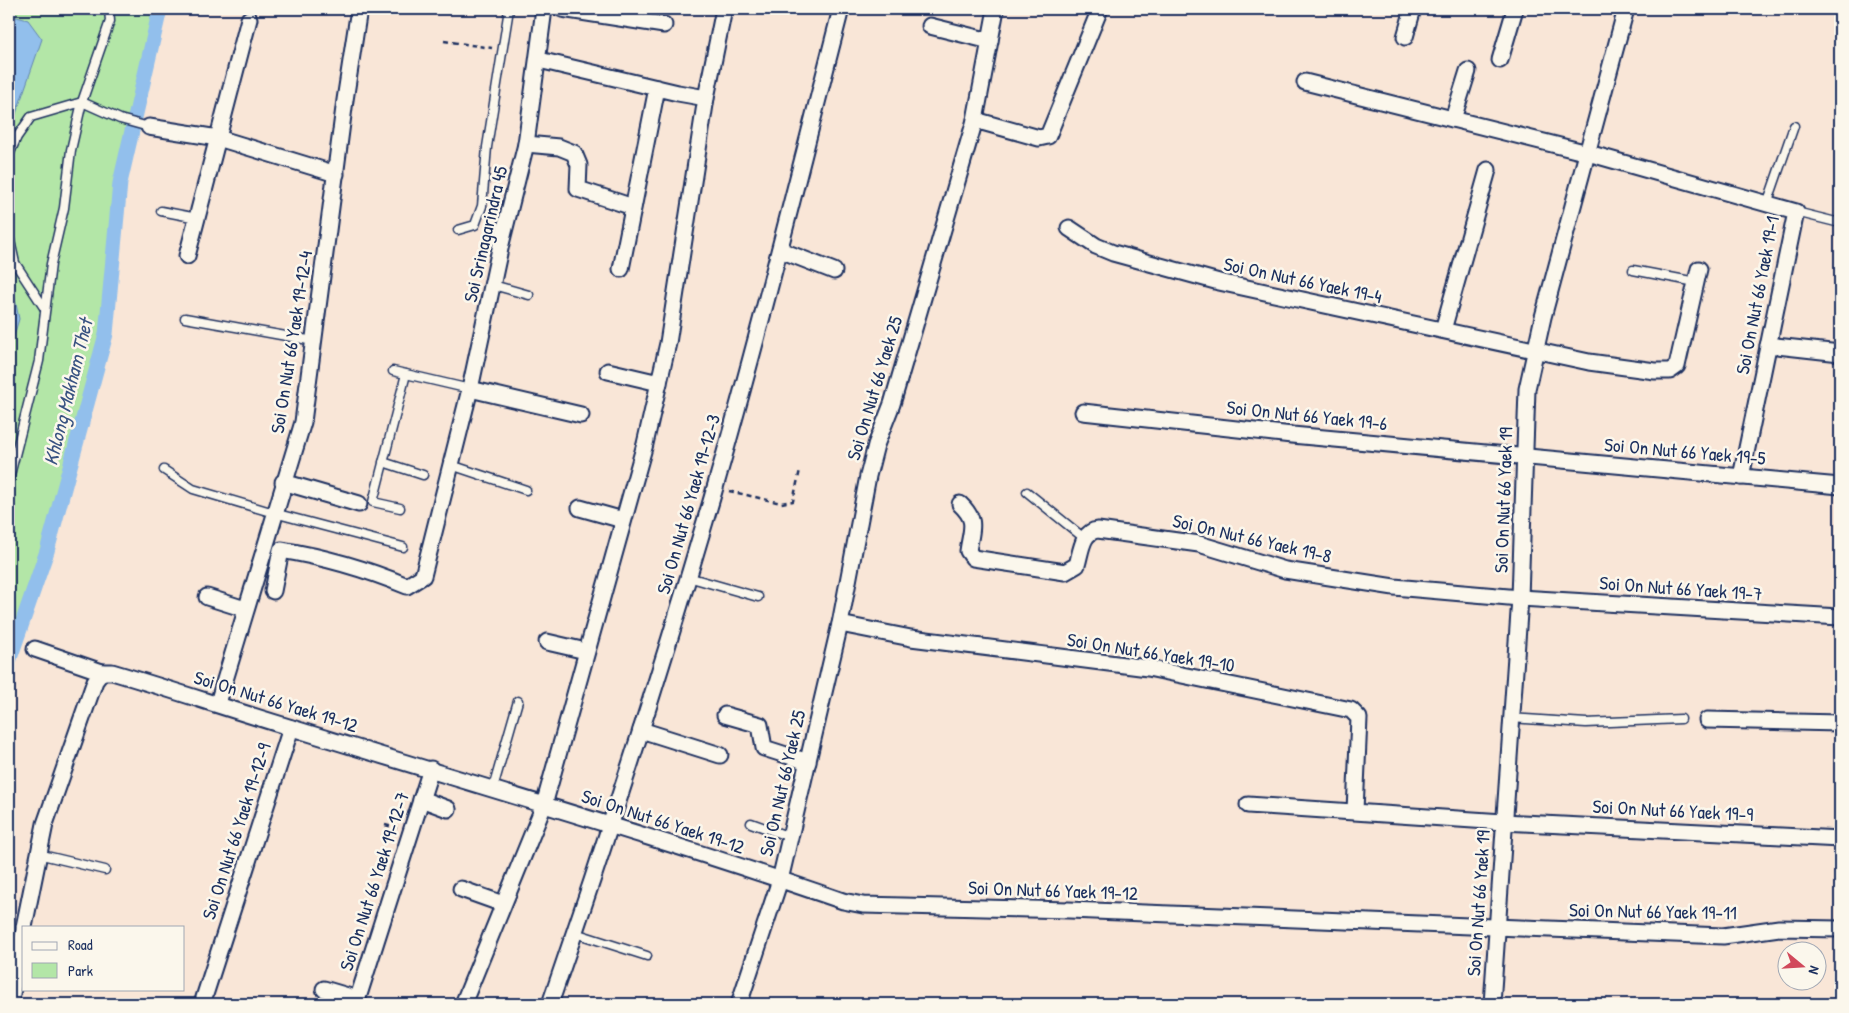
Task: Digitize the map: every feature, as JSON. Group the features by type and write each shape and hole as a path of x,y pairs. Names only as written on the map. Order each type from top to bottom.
{"street":[{"name":"Soi On Nut 66 Yaek 19-12-4","path":"218,703 283,482 303,422 360,9"},
{"name":"Soi Srinagarindra 45","path":"273,591 281,550 322,558 374,573 407,586 423,576 470,389 526,144 539,60 544,9"},
{"path":"562,9 664,25"},
{"path":"463,1004 544,805 645,444 668,343 706,98 724,9"},
{"name":"Soi On Nut 66 Yaek 19-12-3","path":"550,1004 612,826 715,488 780,250 840,9"},
{"name":"Soi On Nut 66 Yaek 25","path":"739,1004 780,880 840,624 876,445 892,404 975,120 996,9"},
{"path":"975,120 1039,138 1048,136 1100,9"},
{"path":"1405,37 1413,9"},
{"path":"1500,60 1515,9"},
{"name":"Soi On Nut 66 Yaek 19","path":"1492,1004 1503,822 1520,598 1527,389 1626,9"},
{"path":"187,256 249,19"},
{"path":"930,26 990,41"},
{"path":"539,60 706,98"},
{"path":"1453,120 1468,70"},
{"name":"Soi On Nut 66 Yaek 19-1","path":"1305,82 1588,153 1796,212 1741,477"},
{"path":"621,269 657,88"},
{"path":"148,127 218,138 336,174"},
{"path":"526,144 560,147 574,153 579,164 578,190 632,208"},
{"path":"1443,330 1488,170"},
{"name":"Soi On Nut 66 Yaek 19-4","path":"1069,228 1096,246 1156,266 1589,362 1670,372 1677,366 1679,361 1697,276"},
{"path":"780,250 834,271"},
{"path":"1768,345 1840,353"},
{"path":"608,371 659,384"},
{"path":"470,389 581,415"},
{"name":"Soi On Nut 66 Yaek 19-6","path":"1083,412 1526,456"},
{"name":"Soi On Nut 66 Yaek 19-5","path":"1526,456 1840,486"},
{"path":"283,482 359,504"},
{"path":"960,504 973,520 968,552 974,558 1065,572 1077,565 1084,538"},
{"path":"580,508 623,520"},
{"name":"Soi On Nut 66 Yaek 19-8","path":"1084,538 1093,530 1098,530 1199,544 1285,570 1394,586 1520,598"},
{"path":"207,597 245,609"},
{"name":"Soi On Nut 66 Yaek 19-7","path":"1520,598 1840,617"},
{"name":"Soi On Nut 66 Yaek 19-10","path":"840,624 911,638 1148,668 1351,710 1359,718 1355,811"},
{"path":"547,642 586,651"},
{"name":"Soi On Nut 66 Yaek 19-12","path":"35,649 102,672 112,672 218,703 290,728 493,788 843,901 889,907 1069,910 1496,926"},
{"path":"25,926 45,824 95,681 102,672"},
{"path":"725,715 760,725 764,748 808,762"},
{"path":"1707,720 1840,723"},
{"name":"Soi On Nut 66 Yaek 19-12-9","path":"202,1004 290,728"},
{"path":"641,730 720,755"},
{"name":"Soi On Nut 66 Yaek 19-12-7","path":"357,1002 431,769"},
{"path":"421,799 448,809"},
{"path":"1248,805 1503,822"},
{"name":"Soi On Nut 66 Yaek 19-9","path":"1503,822 1840,839"},
{"path":"460,889 503,904"},
{"name":"Soi On Nut 66 Yaek 19-11","path":"1496,926 1723,936 1770,929 1840,929"},
{"path":"10,1004 22,940"},
{"path":"324,989 357,1002"}],"lane":[{"path":"9,479 39,361 51,264 64,208 71,150 82,102 110,21 108,9"},
{"path":"458,230 475,225 482,206 487,147 508,9"},
{"path":"9,155 17,137 31,117 82,102 120,119 148,127"},
{"path":"1767,204 1794,126"},
{"path":"162,211 197,218"},
{"path":"1796,212 1840,224"},
{"path":"9,236 15,263 45,309"},
{"path":"1633,270 1697,276"},
{"path":"493,285 529,295"},
{"path":"185,318 314,341"},
{"path":"393,371 470,389"},
{"path":"400,508 372,502 406,374"},
{"path":"383,462 423,475"},
{"path":"451,465 526,490"},
{"path":"164,470 193,489 274,513 403,547"},
{"path":"1027,492 1084,538"},
{"path":"687,577 758,597"},
{"path":"493,788 518,700"},
{"path":"1511,718 1586,723 1681,719"},
{"path":"751,823 790,837"},
{"path":"38,854 105,870"},
{"path":"575,933 647,956"}],"path":[{"path":"444,42 501,49"},
{"path":"715,488 781,503 793,500 800,470"}],"green space":[{"path":"9,9 160,9 120,183 106,334 47,551 9,661"}],"water":[{"path":"9,15 28,20 42,39 9,134"},
{"path":"9,269 19,319 9,352"}],"waterway":[{"name":"Khlong Makham Thet","path":"9,661 47,551 106,334 120,183 160,9"}]}
